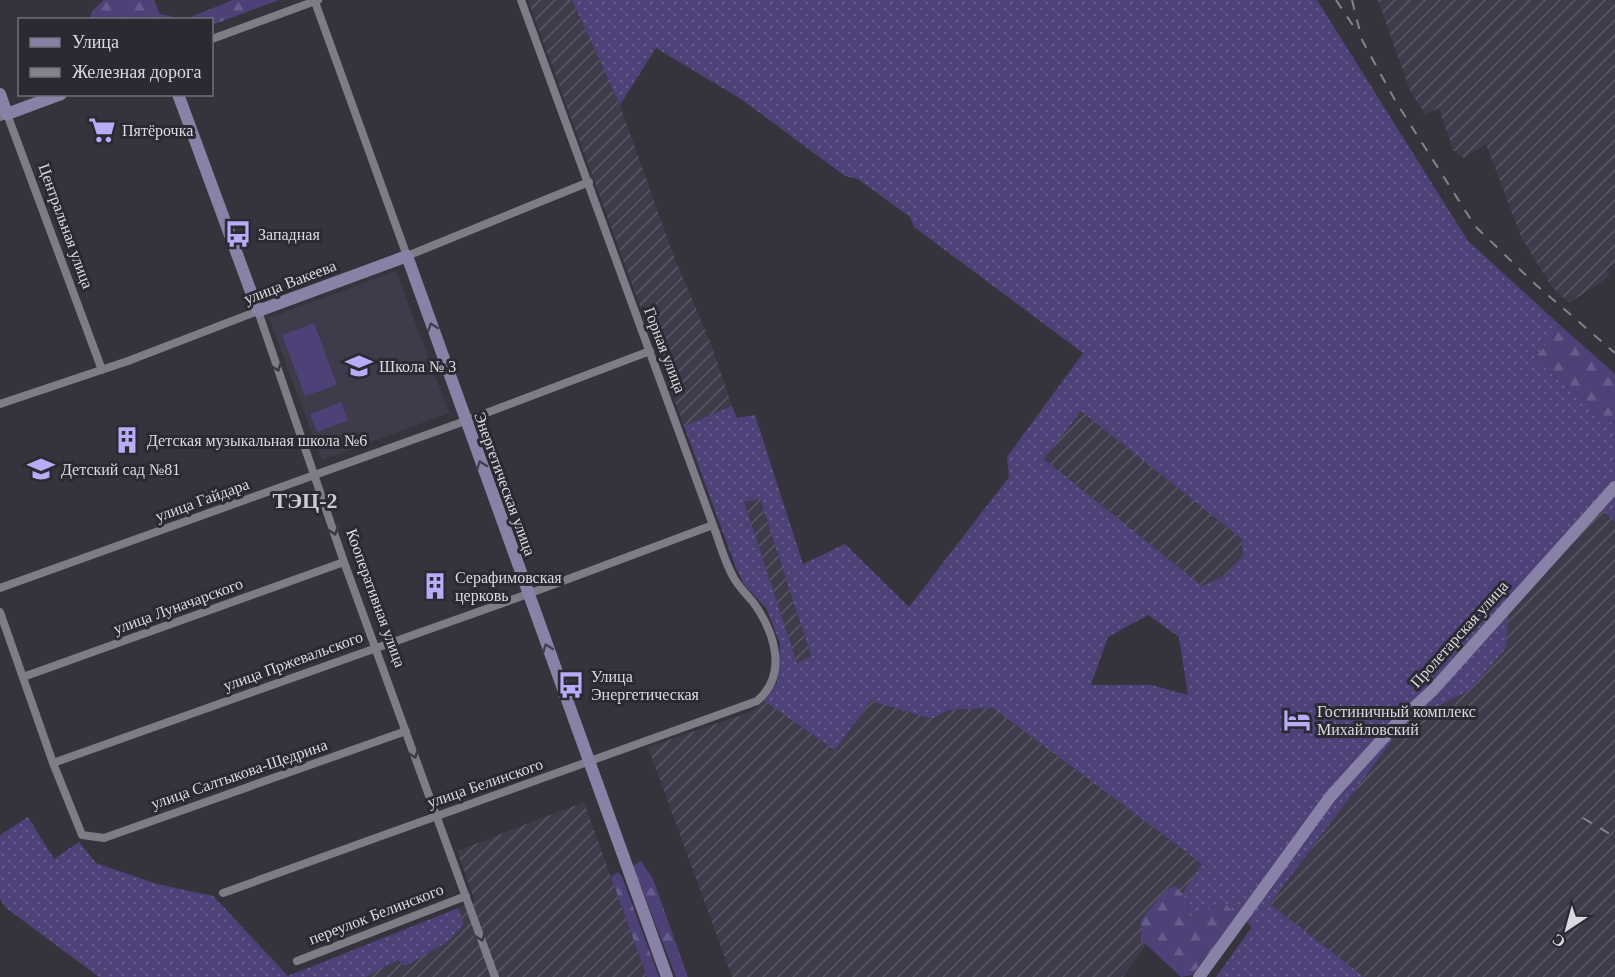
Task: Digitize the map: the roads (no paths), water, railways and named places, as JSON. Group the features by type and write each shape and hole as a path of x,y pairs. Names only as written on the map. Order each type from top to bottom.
{"street":[{"name":"Горная улица","path":"521,0 713,525 735,580 754,603 770,631 776,653 775,673 765,694 757,701"},
{"path":"213,39 317,1"},
{"name":"Энергетическая улица","path":"317,1 465,422 667,977"},
{"name":"Центральная улица","path":"0,94 4,116 102,370"},
{"path":"4,116 56,96"},
{"name":"Кооперативная улица","path":"179,96 258,311 344,562 495,977"},
{"name":"улица Вакеева","path":"0,404 102,370 407,256 589,182"},
{"name":"улица Гайдара","path":"0,588 465,422 650,351"},
{"name":"Пролетарская улица","path":"1199,977 1329,797 1396,724 1432,690 1615,487"},
{"name":"улица Пржевальского","path":"53,763 528,594 713,525"},
{"name":"улица Луначарского","path":"23,677 344,562"},
{"path":"0,612 53,763"},
{"name":"улица Белинского","path":"223,893 757,701"},
{"name":"улица Салтыкова-Щедрина","path":"53,763 82,835 104,838 406,731"},
{"name":"переулок Белинского","path":"297,961 466,896"}],"railway":[{"path":"1336,0 1356,30"},
{"path":"1352,0 1362,40 1396,102 1475,226 1535,284 1615,353"},
{"path":"1583,818 1615,837"}],"place":[{"name":"Пятёрочка","path":"102,130"},
{"name":"Западная","path":"238,234"},
{"name":"Школа № 3","path":"359,366"},
{"name":"Детская музыкальная школа №6","path":"127,440"},
{"name":"Детский сад №81","path":"41,469"},
{"name":"Серафимовская церковь","path":"435,586"},
{"name":"Улица Энергетическая","path":"571,685"},
{"name":"Гостиничный комплекс Михайловский","path":"1297,720"}],"district":[{"name":"ТЭЦ-2","path":"305,500"}]}
